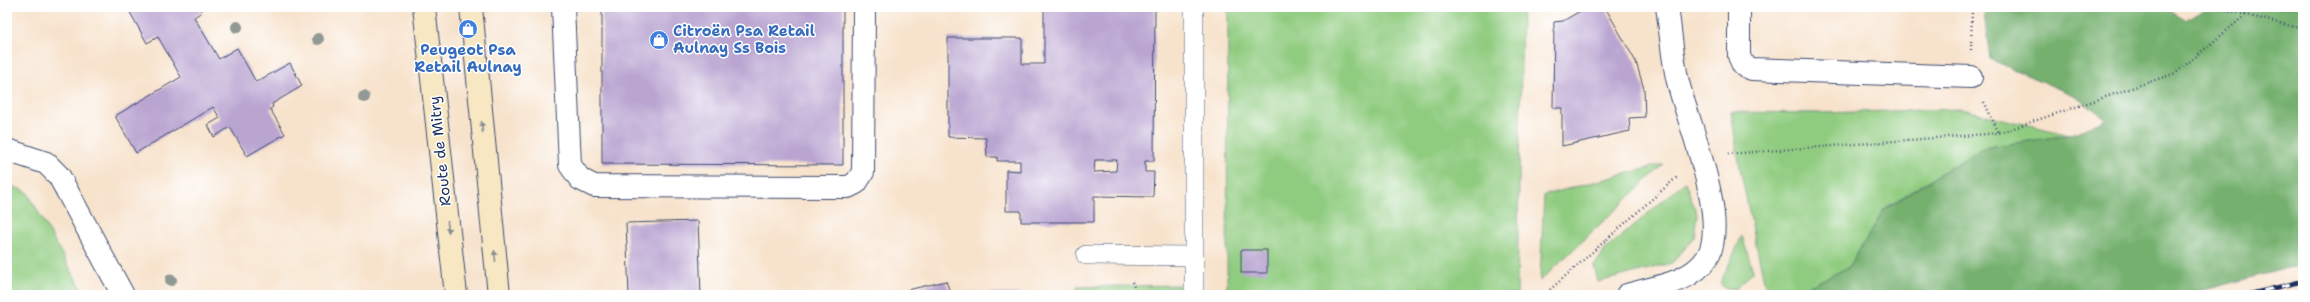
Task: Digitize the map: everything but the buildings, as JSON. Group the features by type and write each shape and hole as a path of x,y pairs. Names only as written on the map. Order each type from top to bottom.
{"main road":[{"name":"Route de Mitry","path":"424,7 456,295"},
{"path":"471,7 498,295"}],"street":[{"path":"563,7 570,165 580,180 594,186 808,187 848,187 856,183 863,172 864,7"},
{"path":"1627,295 1690,276 1707,257 1714,237 1715,215 1700,156 1678,81 1667,7"},
{"path":"1739,7 1739,56 1743,65 1752,69 1971,76"},
{"path":"7,150 46,163 59,176 123,295"}],"lane":[{"path":"1194,7 1194,295"},
{"path":"1086,255 1194,256"}],"path":[{"path":"1972,7 1971,76 1999,134"},
{"path":"2214,7 2303,29"},
{"path":"1544,295 1700,156 1999,134 2176,73 2255,7"}],"green space":[{"path":"1228,7 1522,7 1517,295 1227,295"},
{"path":"1990,7 2163,7 2185,20 2210,7 2303,7 2303,264 2185,295 2098,295 2097,291 2080,295 1804,295 1805,288 1849,267 1885,209 1982,148 2070,135 2107,119 2075,96 1990,59 1984,14"},
{"path":"1961,109 2070,135 1982,148 1885,208 1849,267 1805,288 1804,295 1767,295 1740,169 1731,112 1820,113"},
{"path":"1664,164 1540,281 1544,195"},
{"path":"1685,182 1697,214 1694,238 1672,263 1598,282 1594,266 1606,249"},
{"path":"7,184 27,192 85,295 7,295"},
{"path":"1742,236 1753,271 1736,289 1726,289 1720,284"},
{"path":"1179,285 1180,295 1077,295 1077,287"}],"railway":[{"path":"2246,295 2303,281"}],"place":[{"name":"Peugeot Psa Retail Aulnay","path":"468,29"},
{"name":"Citroën Psa Retail Aulnay Ss Bois","path":"659,40"}]}
